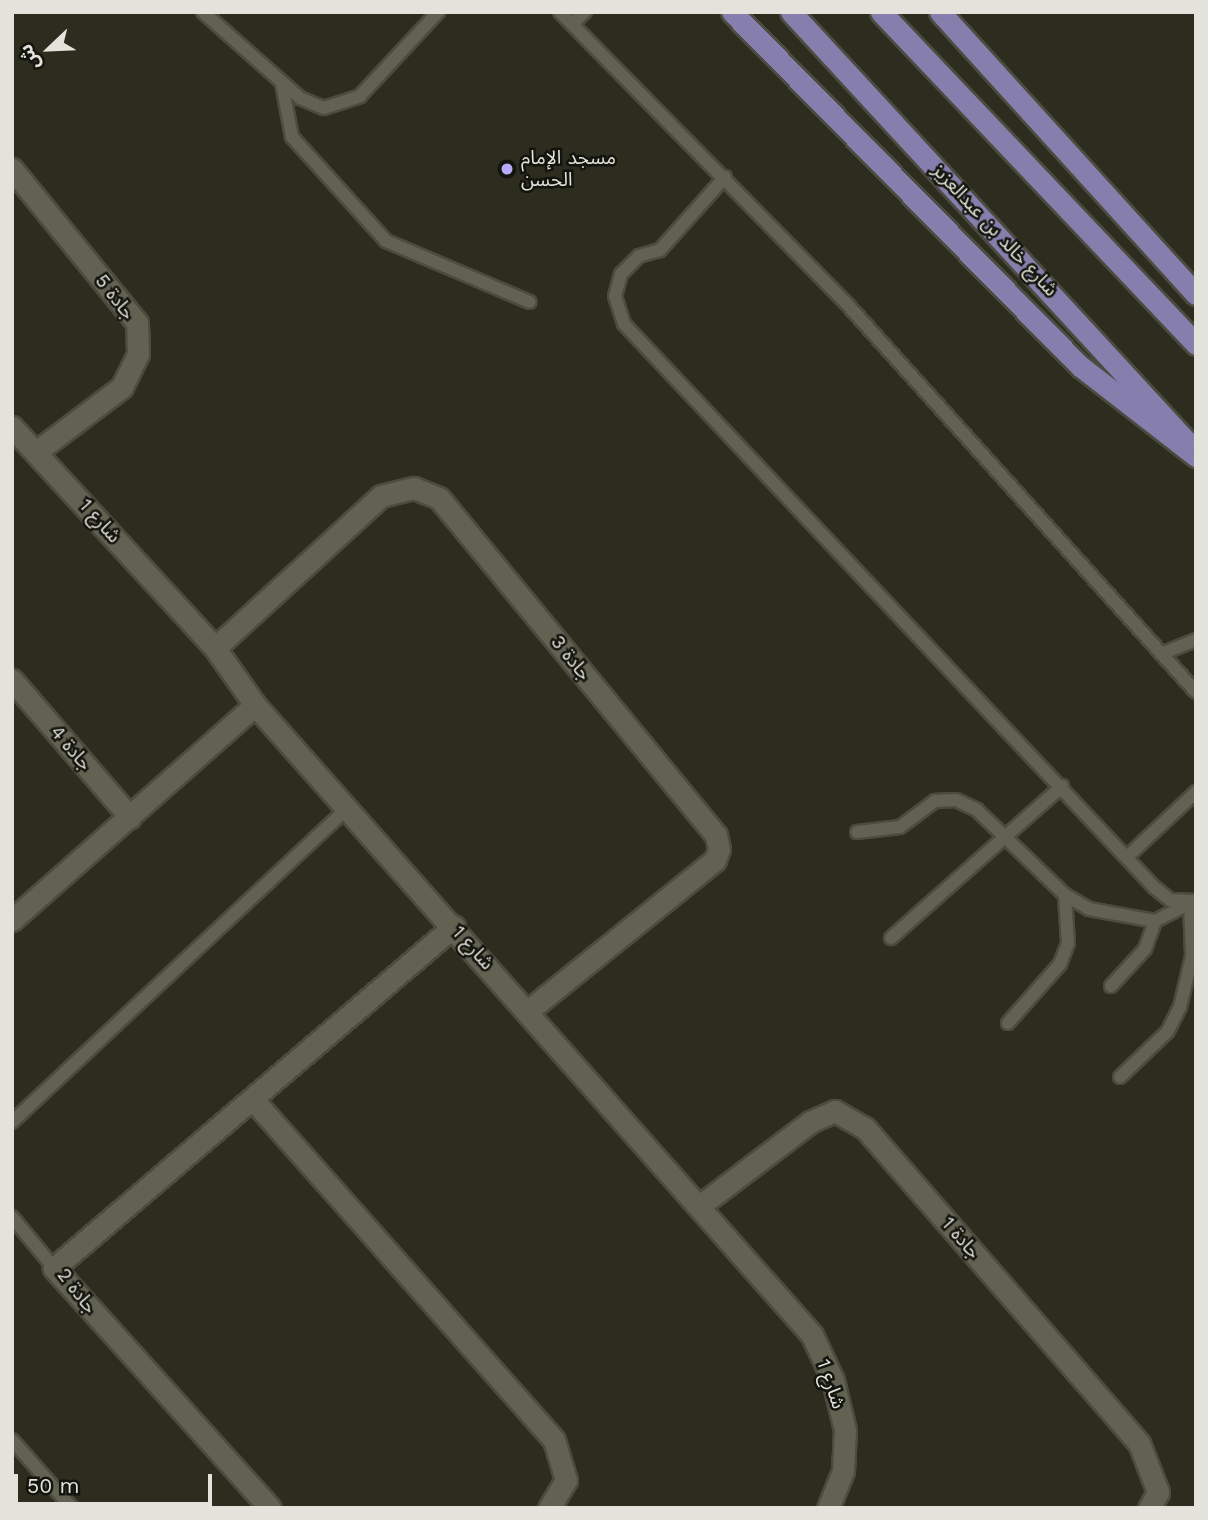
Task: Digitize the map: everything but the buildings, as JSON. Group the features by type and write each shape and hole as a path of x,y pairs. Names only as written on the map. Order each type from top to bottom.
{"main road":[{"path":"732,12 1080,366 1196,456"},
{"name":"شارع خالد بن عبدالعزيز","path":"791,12 1196,451"},
{"path":"881,12 1196,344"},
{"path":"940,12 1196,294"}],"street":[{"name":"جادة 5","path":"12,169 136,323 138,354 122,387 37,451"},
{"name":"شارع 1","path":"12,426 215,648 255,705 702,1204 812,1335 833,1380 845,1430 843,1471 828,1508"},
{"name":"جادة 3","path":"215,648 381,496 414,488 439,498 716,835 719,849 715,860 529,1010"},
{"name":"جادة 4","path":"12,680 130,817"},
{"path":"12,920 255,705"},
{"name":"جادة 2","path":"270,1508 54,1268 255,1102 454,926"},
{"path":"255,1102 554,1440 566,1480 549,1508"},
{"name":"جادة 1","path":"702,1204 810,1122 835,1111 865,1128 1139,1443 1158,1492 1149,1508"}],"lane":[{"path":"203,12 282,84 312,105 350,104 438,12"},
{"path":"560,12 725,177 1196,692"},
{"path":"572,24 585,12"},
{"path":"282,84 292,137 386,240 530,302"},
{"path":"725,177 660,250 639,256 621,274 615,296 624,324 1162,893 1193,902"},
{"path":"1161,654 1196,640"},
{"path":"891,938 1062,786"},
{"path":"1127,857 1196,792"},
{"path":"857,832 900,827 935,801 956,800 1006,836 1065,895 1089,909 1155,921 1193,902"},
{"path":"12,1122 348,808"},
{"path":"1008,1023 1060,964 1068,943 1065,895"},
{"path":"1120,1077 1167,1032 1181,1007 1192,956 1193,902"},
{"path":"1111,986 1145,949 1155,921"},
{"path":"12,1217 54,1268"},
{"path":"12,1440 72,1508"}],"place":[{"name":"مسجد الإمام الحسن","path":"507,169"}]}
